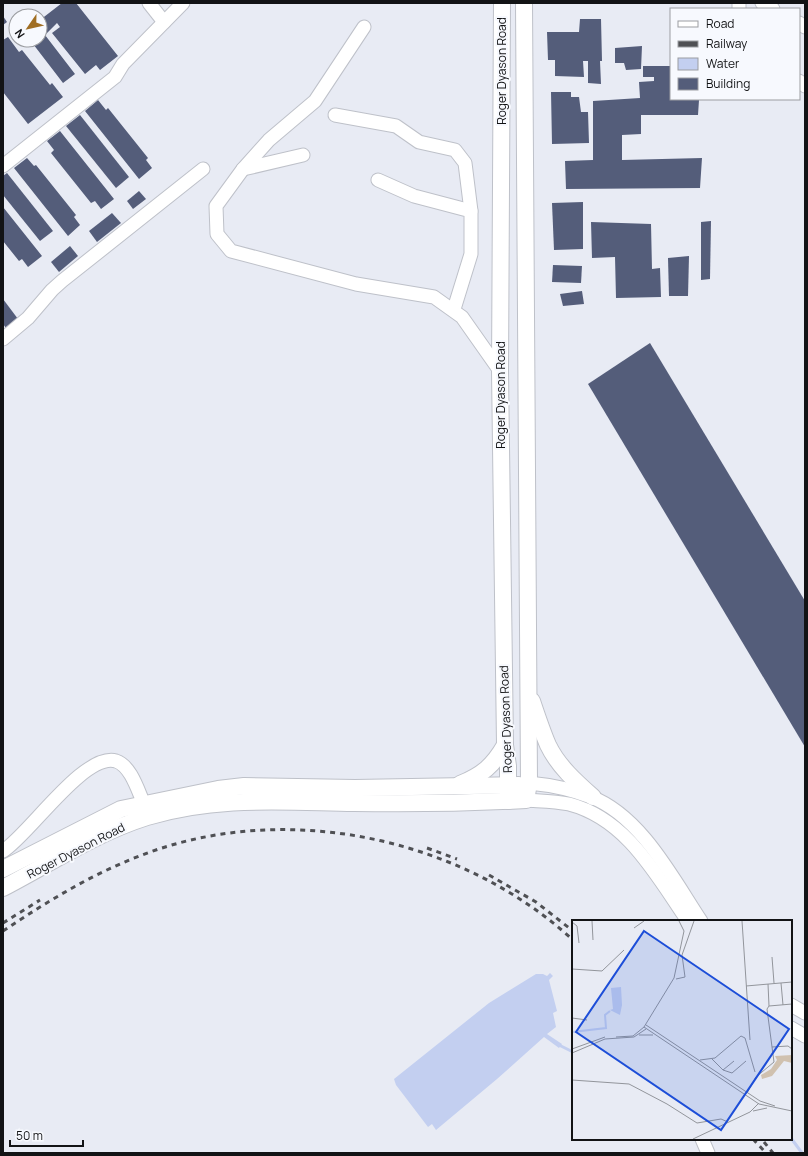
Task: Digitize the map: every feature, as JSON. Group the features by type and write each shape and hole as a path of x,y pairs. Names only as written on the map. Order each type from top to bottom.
{"main road":[{"name":"Roger Dyason Road","path":"502,3 500,371 505,745 508,766 508,793"},
{"name":"Roger Dyason Road","path":"3,888 112,830 145,810 182,795 244,786 355,788 453,786 508,793 526,800 529,783 524,3"},
{"path":"528,690 548,745 555,757 573,779 593,797"},
{"path":"453,786 481,775 492,764 505,745"},
{"name":"Roger Dyason Road","path":"3,869 121,809 174,810 224,802 452,804 508,793 529,783"}],"street":[{"path":"149,3 164,22"},
{"path":"3,166 116,77 123,64 183,3"},
{"path":"762,3 771,8"},
{"path":"364,27 315,101 269,140 243,169 216,206 217,234 231,251 356,284 434,298 454,309 462,317 500,371"},
{"path":"335,115 396,126 419,142 455,150 465,163 471,211 471,254 454,309"},
{"path":"243,169 303,155"},
{"path":"3,339 28,318 52,290 62,281 203,169"},
{"path":"378,180 414,196 471,211"},
{"path":"3,851 28,829 68,785 87,770 105,762 116,761 127,769 145,810"},
{"path":"529,783 568,789 593,797 617,812 642,835 700,920"},
{"path":"526,800 569,804 596,815 619,830 644,859 687,920"},
{"path":"792,1006 805,1013"},
{"path":"792,1029 805,1036"},
{"path":"702,1140 708,1153"}],"water":[{"path":"550,973 553,976 549,980 557,1011 553,1013 556,1027 547,1034 562,1044 559,1048 544,1037 436,1130 432,1124 428,1127 396,1085 394,1079 489,1003 536,974 543,974 547,976"}],"building":[{"path":"62,3 76,3 118,56 100,70 96,65 85,74 52,33 60,27 57,23 48,32 48,14"},
{"path":"3,16 7,22 3,25"},
{"path":"580,19 601,19 601,84 588,83 588,61 583,61 584,77 555,76 555,60 548,60 547,32 579,32"},
{"path":"8,37 8,48 16,48 19,52 22,50 50,85 52,83 63,97 28,124 3,92 3,40"},
{"path":"48,39 75,74 63,83 36,48 48,48"},
{"path":"642,46 641,69 626,70 624,63 615,63 615,48"},
{"path":"643,66 670,66 670,100 699,100 698,115 641,115 641,134 622,135 622,160 702,158 700,188 566,189 565,161 593,160 593,101 640,98 639,82 654,81 654,77 643,77"},
{"path":"551,92 571,92 571,97 579,97 581,112 588,112 589,143 552,144"},
{"path":"98,100 106,110 108,108 148,158 146,160 152,168 139,179 85,111"},
{"path":"80,115 129,177 116,188 66,126"},
{"path":"60,131 114,199 101,209 95,201 91,203 51,153 54,150 47,141"},
{"path":"27,158 34,166 36,165 76,215 74,217 80,225 68,236 14,168"},
{"path":"7,173 53,231 40,241 3,195 3,176"},
{"path":"139,191 146,199 133,209 127,201"},
{"path":"583,202 583,249 554,250 552,203"},
{"path":"3,207 42,256 28,267 22,259 19,261 3,241"},
{"path":"112,213 121,223 97,242 89,231"},
{"path":"711,221 710,279 701,280 701,222"},
{"path":"591,222 651,224 652,269 660,268 661,297 616,298 615,257 592,258"},
{"path":"70,246 78,256 59,272 51,262"},
{"path":"689,256 688,296 669,296 668,258"},
{"path":"553,265 582,266 581,283 552,282"},
{"path":"582,291 584,304 563,306 560,294"},
{"path":"3,299 18,319 6,328 3,324"},
{"path":"650,343 805,601 805,747 588,384"}],"waterway":[{"path":"557,1044 572,1052"},
{"path":"792,1139 802,1153"}],"railway":[{"path":"3,931 88,879 142,855 197,839 254,831 312,831 369,838 425,853 479,876 528,905 572,939"},
{"path":"427,848 457,859"},
{"path":"489,875 536,902 572,930"},
{"path":"3,923 40,900"},
{"path":"754,1140 766,1153"},
{"path":"764,1142 773,1153"}]}
